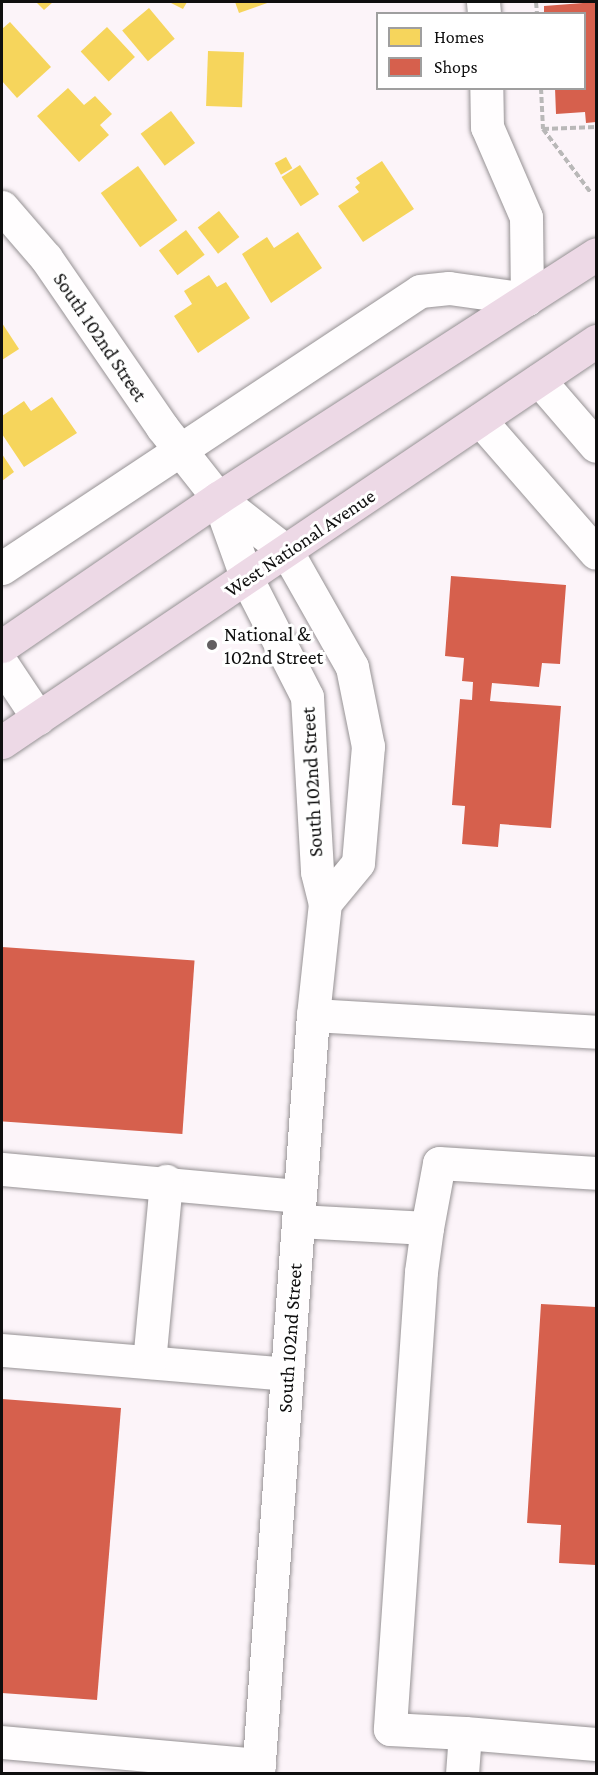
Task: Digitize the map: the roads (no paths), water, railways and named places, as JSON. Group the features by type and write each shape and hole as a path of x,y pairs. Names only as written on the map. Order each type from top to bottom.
{"main road":[{"path":"2,646 218,498 597,255"},
{"name":"West National Avenue","path":"2,742 597,341"}],"street":[{"path":"2,568 420,291 449,288 527,299 526,217 487,127 486,90"},
{"name":"South 102nd Street","path":"2,207 46,258 179,449 218,498 287,552 352,667 368,746 358,863 325,903"},
{"path":"539,380 597,446"},
{"path":"480,420 597,553"},
{"name":"South 102nd Street","path":"218,498 247,579 307,697 317,872 325,903 313,1015 259,1769"},
{"path":"2,664 39,718"},
{"path":"313,1015 596,1024"},
{"path":"597,1173 438,1163 421,1272 390,1728 597,1744"},
{"path":"2,1169 166,1181 299,1208 428,1228"},
{"path":"149,1362 166,1181"},
{"path":"2,1350 287,1374"},
{"path":"462,1773 465,1733"},
{"path":"2,1742 123,1763 259,1769"}],"place":[{"name":"National & 102nd Street","path":"212,645"}]}
